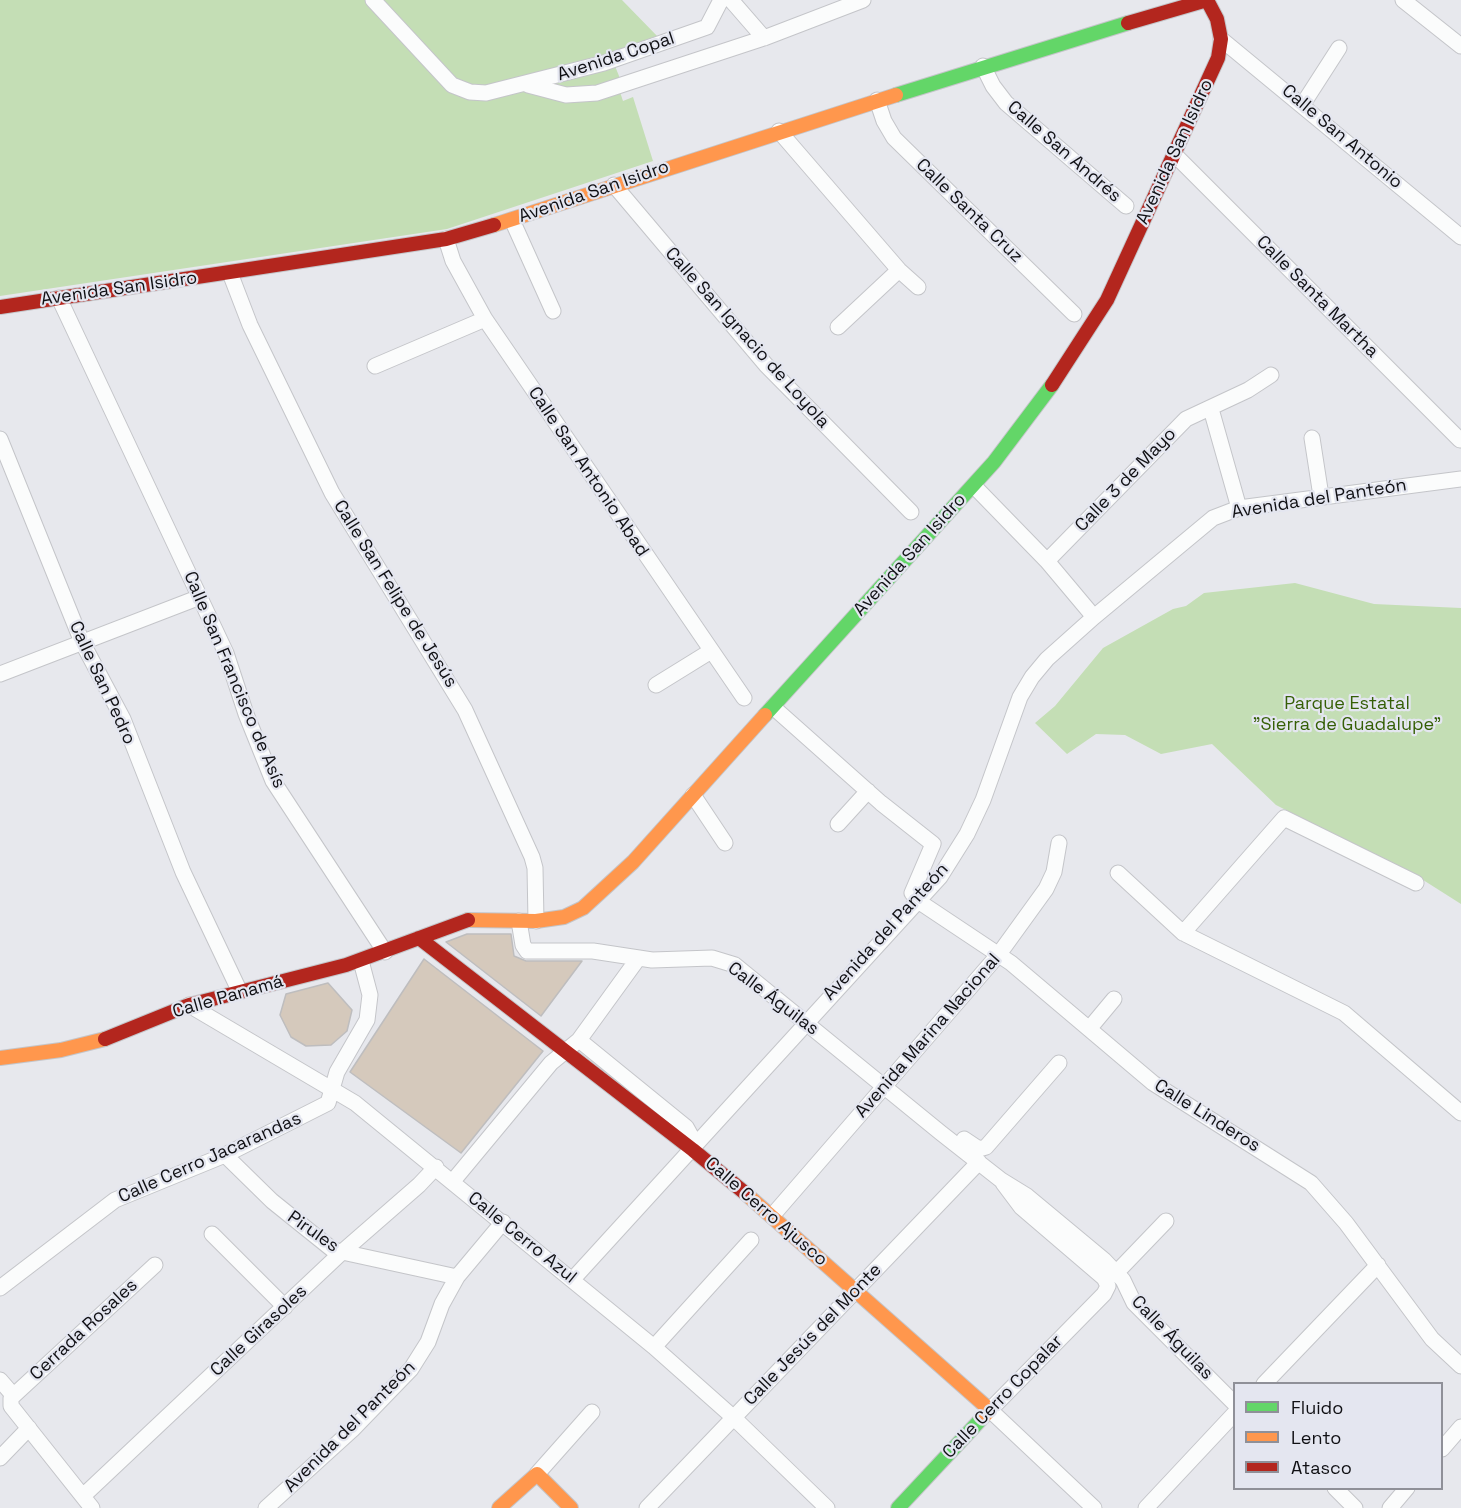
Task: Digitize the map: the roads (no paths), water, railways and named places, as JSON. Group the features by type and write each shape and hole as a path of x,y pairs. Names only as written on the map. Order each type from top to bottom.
{"street":[{"name":"Avenida Copal","path":"373,0 452,85 470,92 486,93 525,85 624,56 707,27"},
{"path":"718,53 707,27 720,0"},
{"path":"731,0 764,38"},
{"name":"Avenida Copal","path":"525,85 566,95 597,93 764,38 863,0"},
{"name":"Avenida San Isidro","path":"0,307 446,239 512,220 983,66 1207,0 1217,20 1221,39 1218,58 1107,300 1090,329 994,462 974,486 599,896 583,908 564,917 536,921 465,920 419,938"},
{"path":"1403,0 1461,46"},
{"name":"Calle San Antonio","path":"1221,39 1461,237"},
{"path":"1302,104 1339,48"},
{"path":"624,56 633,81"},
{"name":"Calle San Andrés","path":"983,66 993,86 1006,103 1126,206"},
{"name":"Calle Santa Cruz","path":"877,100 884,121 894,138 1074,314"},
{"path":"779,131 899,270 918,287"},
{"name":"Calle Santa Martha","path":"1174,154 1460,440"},
{"name":"Calle San Ignacio de Loyola","path":"614,185 765,365 910,512"},
{"path":"512,220 553,311"},
{"name":"Calle San Antonio Abad","path":"446,239 453,261 485,319 744,698"},
{"path":"838,327 899,270"},
{"name":"Calle San Felipe de Jesús","path":"230,273 250,325 304,441 332,493 465,710 536,868 536,921"},
{"name":"Calle San Francisco de Asís","path":"59,298 120,434 226,653 246,714 273,781 385,952"},
{"path":"375,366 485,319"},
{"name":"Calle 3 de Mayo","path":"1047,561 1186,419 1211,409 1271,375"},
{"path":"1211,409 1239,508"},
{"path":"1312,438 1321,496"},
{"name":"Calle San Pedro","path":"0,439 82,642 123,719 183,872 239,990"},
{"name":"Avenida del Panteón","path":"573,1280 940,877 967,834 983,801 1020,697 1032,677 1047,659 1191,533 1213,518 1239,508 1461,479"},
{"path":"974,486 1047,561 1094,617"},
{"path":"0,674 200,597"},
{"path":"656,685 711,651"},
{"path":"773,707 868,791 933,844 912,893 918,901"},
{"path":"838,824 868,791"},
{"path":"693,795 726,843"},
{"path":"1183,933 1284,818 1416,883"},
{"name":"Avenida Marina Nacional","path":"772,1216 999,954 1046,889 1054,872 1059,843"},
{"path":"1119,873 1183,933 1344,1013 1461,1113"},
{"name":"Calle Linderos","path":"918,901 999,954 1153,1083 1311,1183 1378,1265 1432,1339 1461,1366"},
{"name":"Calle Águilas","path":"519,921 523,945 527,951 593,951 637,960 696,957 726,962 742,971 921,1118 1001,1180 1027,1196 1117,1272 1134,1303 1233,1401"},
{"name":"Calle Panamá","path":"0,1058 32,1055 119,1035 189,1005 239,990 361,961 419,938"},
{"name":"Calle Cerro Ajusco","path":"419,938 693,1150 772,1216 990,1410 1094,1508"},
{"path":"453,1181 551,1063 579,1040 637,960"},
{"name":"Calle Cerro Jacarandas","path":"0,1288 115,1200 225,1155 323,1106 332,1097 338,1072 360,1034 368,1014 370,994 361,961"},
{"path":"1089,1029 1114,999"},
{"name":"Calle Cerro Azul","path":"189,1005 333,1088 436,1167 654,1347 734,1418 827,1508"},
{"path":"579,1040 686,1126 691,1136 693,1150"},
{"path":"921,1118 934,1121 977,1148 984,1149 1059,1063"},
{"name":"Pirules","path":"225,1155 305,1230 325,1245 341,1253 457,1277"},
{"name":"Calle Jesús del Monte","path":"647,1508 979,1162"},
{"name":"Calle Girasoles","path":"87,1502 341,1253 420,1185 436,1167"},
{"name":"Calle Águilas","path":"1001,1180 1021,1207 1104,1278 1108,1286"},
{"path":"1117,1272 1166,1221"},
{"name":"Avenida del Panteón","path":"266,1508 351,1431 411,1369 428,1342 442,1304 457,1277 503,1222"},
{"path":"212,1234 285,1307"},
{"path":"654,1347 751,1240"},
{"name":"Cerrada Rosales","path":"87,1502 11,1406 13,1395 155,1265"},
{"path":"1265,1382 1378,1265"},
{"name":"Calle Cerro Copalar","path":"898,1508 1104,1294 1108,1286"},
{"name":"Cerrada Rosales","path":"0,1380 13,1395"},
{"path":"499,1508 537,1474 592,1412"},
{"path":"1146,1508 1233,1415"},
{"path":"1443,1448 1461,1427"},
{"path":"0,1458 29,1428"},
{"path":"537,1474 571,1508"},
{"path":"1337,1490 1355,1508"},
{"path":"1390,1508 1405,1490"}],"park label":[{"name":"Parque Estatal \"Sierra de Guadalupe\"","path":"1347,714"}]}
